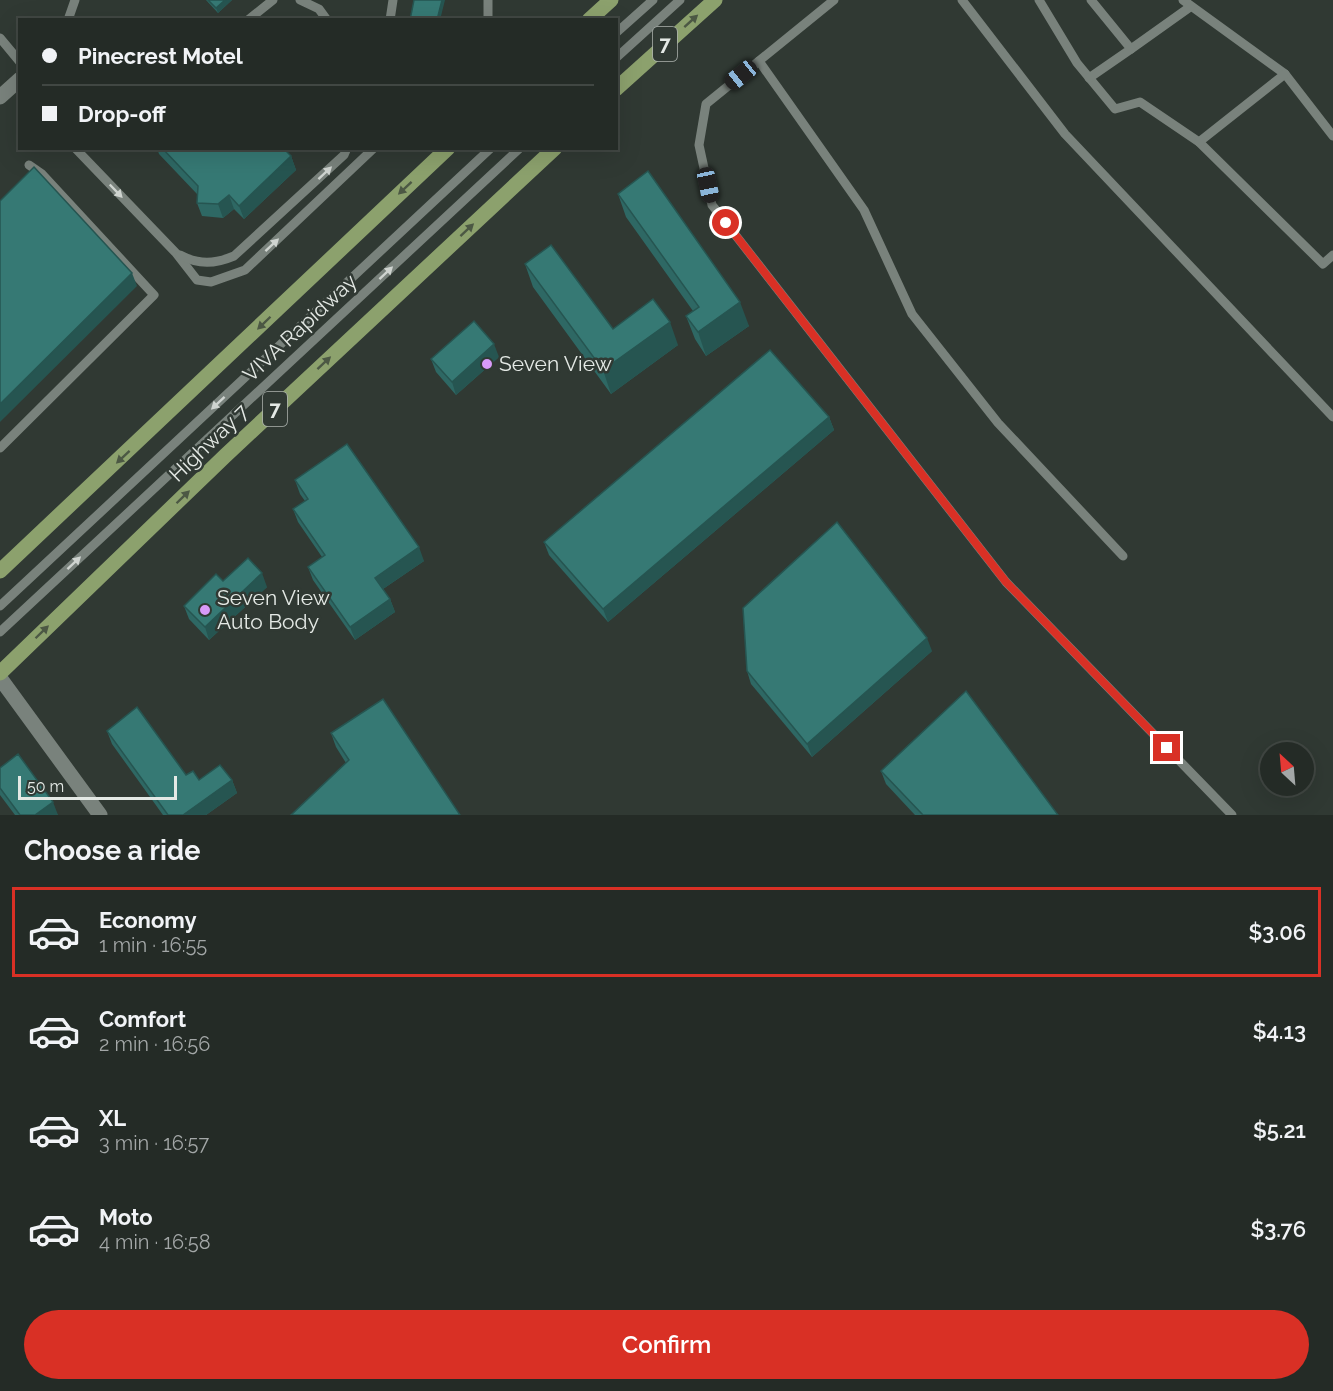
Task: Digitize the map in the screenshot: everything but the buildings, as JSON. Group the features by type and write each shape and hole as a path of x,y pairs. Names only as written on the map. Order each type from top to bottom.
{"main road":[{"path":"591,18 611,0"},
{"name":"7","path":"618,87 715,0"},
{"path":"0,571 446,150"},
{"name":"Highway 7","path":"0,673 268,415 553,150"}],"street":[{"path":"0,97 18,84"},
{"path":"0,678 100,815"}],"lane":[{"path":"69,18 75,0"},
{"path":"250,18 273,0"},
{"path":"300,0 319,9 326,18"},
{"path":"390,18 393,0"},
{"path":"488,0 488,18"},
{"path":"618,31 653,0"},
{"path":"618,56 680,0"},
{"path":"834,0 706,104 699,145 712,205 1006,582 1232,815"},
{"path":"962,0 1065,134 1333,417"},
{"path":"1039,0 1077,63 1115,109 1140,102 1199,142 1323,264 1333,255"},
{"path":"1091,0 1131,49"},
{"path":"1089,78 1131,49 1186,4 1285,74 1333,136"},
{"path":"0,38 18,60"},
{"path":"759,61 864,210 912,314 998,423 1124,556"},
{"path":"1199,142 1285,74"},
{"path":"77,150 176,253 197,280 211,282 226,279 245,270 372,150"},
{"path":"176,253 190,260 205,263 220,262 234,256 344,155 346,150"},
{"name":"VIVA Rapidway","path":"0,606 489,150"},
{"name":"VIVA Rapidway","path":"0,632 517,150"},
{"path":"0,448 154,295 42,174 29,165"}],"place":[{"name":"Seven View","path":"487,364"},
{"name":"Seven View Auto Body","path":"205,610"}],"route":[{"path":"726,223 1006,582 1167,748"}]}
